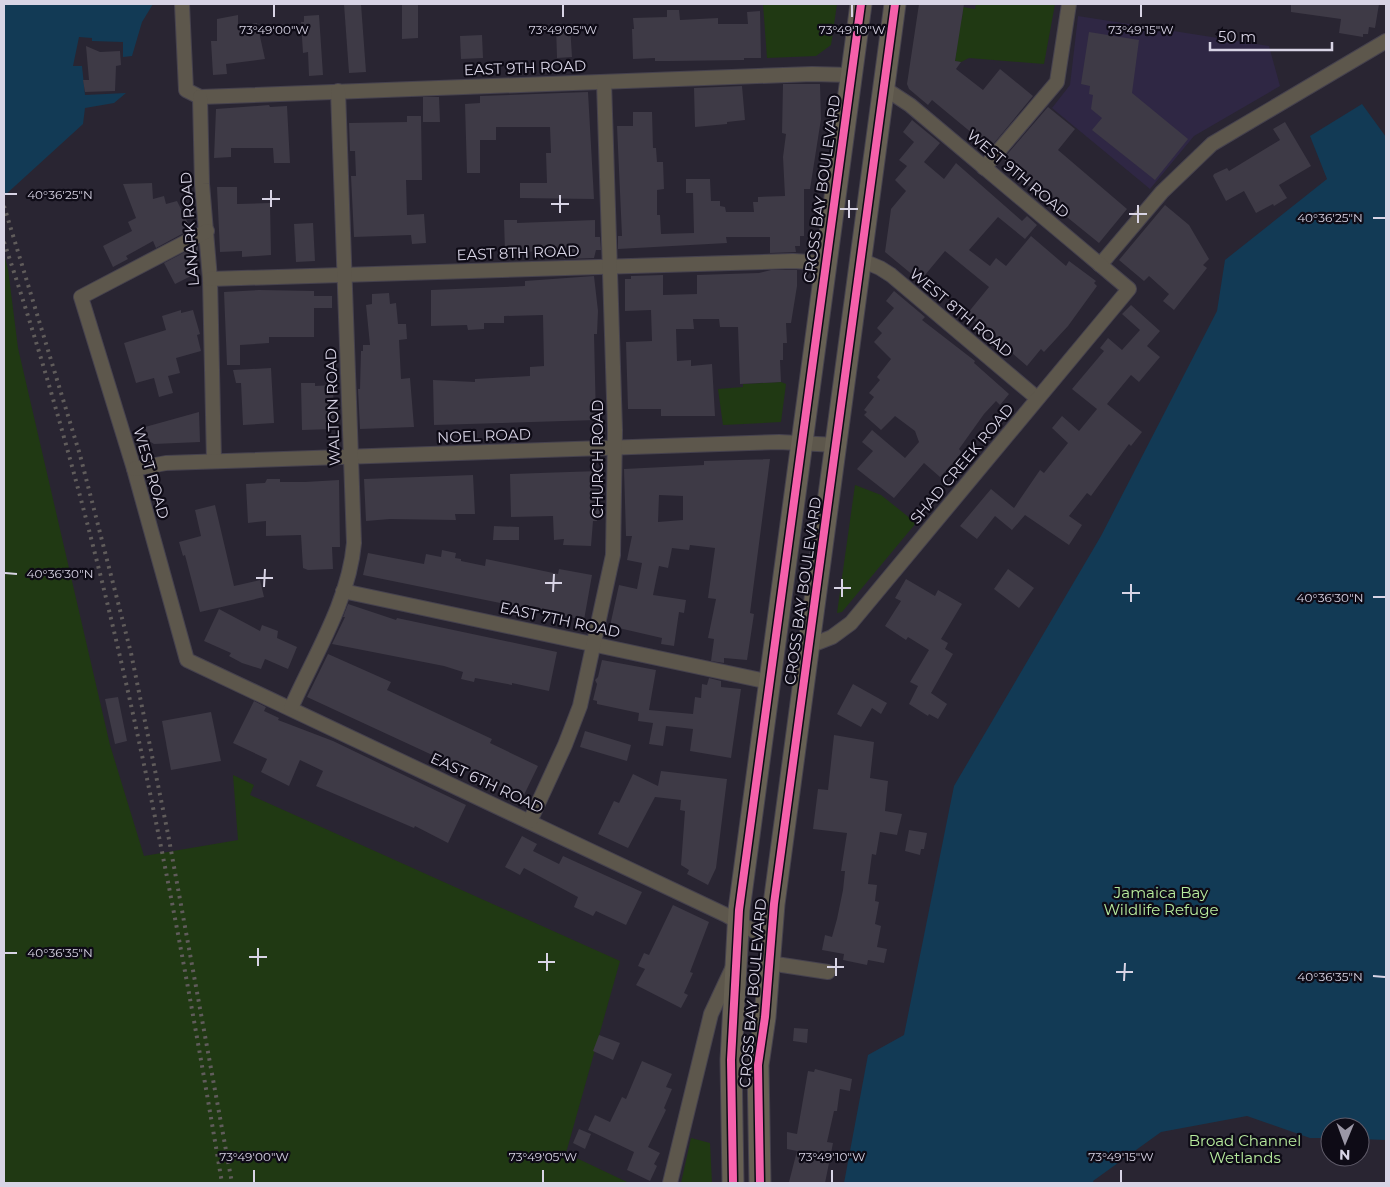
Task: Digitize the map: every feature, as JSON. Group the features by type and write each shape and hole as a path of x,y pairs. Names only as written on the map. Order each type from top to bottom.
{"main road":[{"name":"CROSS BAY BOULEVARD","path":"733,1183 730,1096 734,963 738,921 861,4"},
{"name":"CROSS BAY BOULEVARD","path":"760,1183 758,1065 765,1017 770,940 896,4"}],"street":[{"path":"182,4 186,90 200,98"},
{"path":"984,168 1058,82 1069,4"},
{"path":"1100,265 1156,199 1212,144 1386,41"},
{"name":"EAST 9TH ROAD","path":"200,98 338,91 812,74 851,76"},
{"name":"CHURCH ROAD","path":"530,821 576,718 595,643 613,556 614,447 604,82"},
{"name":"WEST 9TH ROAD","path":"884,88 910,106 1128,289"},
{"name":"WALTON ROAD","path":"291,708 343,591 354,543 338,91"},
{"name":"LANARK ROAD","path":"200,98 202,184 210,279 214,461"},
{"name":"WEST ROAD","path":"187,660 134,469 81,297 207,231"},
{"name":"WEST 8TH ROAD","path":"861,260 891,275 1037,398"},
{"name":"EAST 8TH ROAD","path":"210,279 792,261 826,264"},
{"name":"SHAD CREEK ROAD","path":"809,646 832,637 851,623 1128,289"},
{"name":"NOEL ROAD","path":"134,469 166,463 614,447 802,443 836,446"},
{"name":"EAST 7TH ROAD","path":"343,591 595,643 770,682"},
{"name":"EAST 6TH ROAD","path":"187,660 530,821 738,921 770,940"},
{"name":"CROSS BAY BOULEVARD","path":"670,1183 710,1014 734,963"},
{"path":"769,963 828,972"}],"shaded area":[{"path":"1078,16 1269,46 1280,86 1194,136 1150,189 1052,108 1070,85"}],"green space":[{"path":"763,4 837,4 831,45 816,56 767,58"},
{"path":"976,4 1055,4 1044,64 969,58 961,62 955,61 959,31 954,19 962,20 963,7 975,9"},
{"path":"4,254 8,269 18,348 110,745 144,856 238,840 233,775 254,785 250,795 620,961 566,1153 629,1183 4,1183"},
{"path":"781,382 786,384 781,422 723,425 718,389 743,387 743,384"},
{"path":"855,485 881,495 916,523 842,612 837,613"},
{"path":"691,1138 710,1143 712,1183 681,1183"}],"water":[{"path":"4,4 153,4 142,22 132,56 123,57 123,42 92,41 92,38 79,37 73,66 82,66 85,95 126,93 114,103 85,108 83,124 4,196"},
{"name":"Jamaica Bay Wildlife Refuge","path":"1362,104 1386,137 1386,1140 1370,1139 1370,1117 1320,1117 1320,1138 1310,1138 1247,1116 1161,1132 1093,1181 1094,1183 844,1183 868,1055 904,1035 954,786 1101,536 1217,311 1225,260 1327,179 1310,136"}],"building":[{"path":"344,4 361,4 366,72 349,73"},
{"path":"402,4 418,4 418,38 402,39"},
{"path":"919,4 964,4 955,61 961,62 956,69 983,90 1000,69 1033,96 990,148 932,100 928,105 909,89 907,84"},
{"path":"1291,4 1379,4 1375,28 1369,27 1368,34 1363,34 1363,37 1339,33 1341,19 1291,12"},
{"path":"667,10 679,10 680,20 718,18 718,24 748,24 747,12 760,11 761,58 670,61 655,61 655,58 633,59 633,18 667,17"},
{"path":"238,15 238,26 257,23 265,59 226,64 227,74 213,75 211,41 217,41 217,19"},
{"path":"319,15 323,75 309,76 308,52 303,53 301,22 304,22 304,16"},
{"path":"570,25 572,57 557,58 556,26"},
{"path":"1089,32 1139,40 1132,93 1188,139 1155,180 1092,130 1102,118 1091,109 1093,95 1089,94 1090,86 1081,84"},
{"path":"482,35 483,58 461,59 460,36"},
{"path":"86,46 100,52 120,51 121,65 116,66 115,91 85,92 83,80 89,80"},
{"path":"783,84 820,84 821,119 810,189 804,189 804,236 800,236 800,246 795,246 796,252 770,253 770,237 726,237 727,243 618,249 618,236 622,236 617,126 633,126 633,112 652,112 653,148 656,148 657,162 663,162 664,189 657,190 657,215 660,215 661,234 694,233 693,193 686,193 686,179 710,179 711,201 720,201 720,206 725,207 726,212 754,212 753,202 758,202 758,197 785,196 783,157 786,134 782,133"},
{"path":"742,86 745,120 695,127 694,88"},
{"path":"588,92 594,199 520,198 520,183 547,183 546,153 551,153 550,127 496,127 496,140 480,140 480,173 467,173 465,104 480,103 480,96"},
{"path":"423,97 439,97 440,122 423,122"},
{"path":"269,105 270,107 287,106 290,163 274,163 273,148 231,148 231,157 214,158 216,109"},
{"path":"1048,107 1075,129 1058,150 1127,209 1099,243 1031,188 1017,175 1019,172 1003,159"},
{"path":"407,116 421,116 422,180 406,180 407,215 424,214 426,243 412,244 411,235 354,237 351,176 356,176 355,151 350,151 349,123 407,122"},
{"path":"912,120 940,143 924,162 944,179 956,163 1022,221 1027,216 1037,225 1025,239 998,217 969,250 990,266 996,258 1006,266 1031,236 1066,266 1069,261 1096,281 1094,283 1097,286 1068,326 1044,352 1041,349 1027,366 967,314 989,287 945,251 920,281 885,252 891,209 906,191 895,180 907,166 899,160 914,142 903,132"},
{"path":"1285,122 1311,166 1279,185 1287,198 1274,206 1273,204 1256,213 1244,191 1226,201 1213,176 1214,174 1227,168 1229,171 1280,140 1273,129"},
{"path":"152,183 153,199 164,196 166,204 177,201 191,229 156,248 153,241 126,256 128,259 113,267 103,246 132,231 128,222 136,218 123,184"},
{"path":"217,187 237,187 237,204 270,203 271,255 242,257 242,251 220,252"},
{"path":"1165,205 1189,225 1209,259 1203,265 1207,268 1174,310 1163,301 1169,294 1149,276 1144,281 1119,260"},
{"path":"504,220 517,220 517,223 595,220 595,237 600,237 601,250 596,250 594,258 564,259 564,251 505,252"},
{"path":"313,223 315,261 296,262 294,224"},
{"path":"198,245 197,273 175,284 164,263"},
{"path":"771,270 797,270 797,286 791,323 786,323 787,343 783,343 783,360 780,360 781,382 740,384 738,327 720,327 719,319 693,319 694,329 676,329 677,361 691,360 691,366 712,364 715,416 661,416 661,409 628,409 626,342 652,341 651,310 625,311 625,279 631,279 631,276 663,275 663,295 697,294 697,275 759,273"},
{"path":"594,276 598,311 597,334 594,334 596,420 434,425 433,380 475,382 475,379 530,376 530,367 544,366 543,315 504,316 504,323 484,323 484,329 468,330 467,325 431,326 431,290 525,286 525,281"},
{"path":"259,290 314,291 314,296 332,296 332,308 314,308 314,337 269,337 269,343 240,345 240,365 227,365 224,292"},
{"path":"894,291 925,317 922,320 975,361 974,363 1009,394 1000,405 996,401 984,414 959,449 962,453 940,477 924,463 894,498 857,469 873,451 862,442 872,430 905,458 919,442 915,431 895,416 881,430 864,415 867,412 864,410 874,397 869,393 880,380 877,377 891,359 874,342 882,333 877,328 894,308 886,301"},
{"path":"389,293 390,304 396,303 398,324 406,324 407,339 399,340 401,379 410,378 414,427 360,429 358,389 360,389 361,351 363,351 363,345 370,345 366,305 372,304 372,294"},
{"path":"1131,305 1160,331 1147,346 1160,357 1139,382 1131,375 1107,404 1142,432 1131,446 1129,444 1091,496 1087,493 1069,516 1082,525 1069,545 1025,515 1012,530 995,516 977,539 960,526 991,489 1014,508 1040,470 1044,473 1068,443 1052,428 1062,416 1079,431 1097,409 1072,389 1104,351 1100,348 1108,338 1122,350 1140,330 1122,314"},
{"path":"181,310 181,313 193,310 200,334 197,335 201,351 176,358 180,373 168,376 173,393 159,397 154,378 136,383 124,343 166,330 162,316"},
{"path":"271,368 274,423 243,425 241,383 236,383 233,370"},
{"path":"301,383 315,383 315,386 333,385 334,429 302,430"},
{"path":"199,412 200,442 154,444 149,441 145,427"},
{"path":"770,459 750,613 754,614 747,660 724,658 724,663 711,661 714,639 708,638 716,599 708,598 715,548 690,545 689,550 672,548 668,568 659,566 653,595 686,600 684,613 679,612 674,646 661,644 662,638 610,626 619,585 637,589 642,563 627,560 632,536 626,536 624,469 704,465 704,461","holes":["659,495 683,496 683,520 658,522"]},
{"path":"599,471 600,514 596,514 597,521 593,521 591,546 563,545 564,539 554,540 553,516 511,517 510,474"},
{"path":"473,475 475,514 455,514 456,520 390,519 366,521 364,479"},
{"path":"267,479 280,479 280,482 339,480 340,547 332,547 333,569 308,570 303,568 301,535 266,536 266,521 248,523 246,484 265,483"},
{"path":"215,505 234,586 260,580 264,597 200,612 185,555 183,556 179,542 201,536 195,510"},
{"path":"494,526 519,527 519,540 493,540"},
{"path":"442,550 456,553 455,558 461,559 461,561 485,566 486,559 558,574 559,569 592,575 584,620 363,575 368,553 424,564 426,554 441,557"},
{"path":"1008,569 1034,588 1019,608 994,589"},
{"path":"906,579 935,596 938,590 962,604 941,639 948,643 945,649 953,654 931,693 947,704 938,719 929,714 928,716 909,704 918,686 910,682 929,650 908,637 906,640 885,626 901,601 895,598"},
{"path":"348,604 396,620 397,618 557,652 549,691 475,678 474,682 461,679 463,672 444,666 332,644 345,617 343,617"},
{"path":"219,609 260,631 262,625 278,631 277,638 297,647 288,669 265,659 261,669 242,663 229,656 231,653 204,641"},
{"path":"328,654 391,682 387,690 492,739 490,743 538,766 523,797 307,697"},
{"path":"602,660 656,670 649,710 693,714 695,697 701,698 702,684 707,685 709,678 721,681 721,687 741,689 731,758 690,751 693,729 666,726 663,746 649,744 653,723 638,721 639,713 597,704 597,701 593,700 597,684 595,680 598,677"},
{"path":"853,684 887,703 881,714 872,708 861,727 837,714"},
{"path":"118,697 127,741 115,744 105,699"},
{"path":"254,701 266,707 264,711 279,718 278,720 333,741 466,805 448,843 415,826 414,828 316,786 323,771 300,760 289,786 261,772 267,759 233,743"},
{"path":"211,712 221,761 171,770 162,721"},
{"path":"585,731 631,745 627,761 580,747"},
{"path":"834,735 874,742 870,778 888,781 885,811 902,814 897,835 880,832 876,855 872,854 868,884 877,885 875,901 879,902 875,924 881,926 877,947 887,949 884,963 868,960 867,965 843,960 844,954 822,950 825,935 832,937 843,890 845,871 841,871 847,833 813,829 818,789 828,790"},
{"path":"661,771 727,779 716,868 708,885 687,874 689,870 681,865 685,811 680,810 681,800 655,797 628,848 598,834 614,801 619,803 633,774 658,786"},
{"path":"909,830 927,833 924,849 921,849 920,855 905,851"},
{"path":"522,836 537,844 533,851 559,864 563,856 642,892 626,925 596,911 593,916 574,907 578,897 524,868 520,875 505,867"},
{"path":"673,905 709,922 690,972 693,973 684,993 688,995 681,1008 636,985 645,969 638,966 644,953 649,955"},
{"path":"794,1028 808,1029 807,1043 793,1041"},
{"path":"599,1035 620,1043 613,1060 593,1051"},
{"path":"642,1061 672,1074 666,1087 672,1089 664,1108 666,1110 648,1147 660,1153 654,1164 657,1166 650,1181 627,1170 634,1152 588,1130 595,1115 610,1122 622,1097 626,1099"},
{"path":"815,1069 852,1079 850,1091 840,1089 837,1111 834,1111 827,1142 833,1143 825,1183 789,1182 797,1151 787,1149 787,1132 797,1134 808,1071 814,1072"},
{"path":"579,1129 591,1134 585,1149 573,1143"}],"railway":[{"path":"4,206 80,455 131,653 168,834 232,1183"},
{"path":"4,242 41,358 74,474 132,708 180,945 222,1183"}],"cycle path":[{"path":"733,1183 731,1060 739,910 861,4"},
{"path":"760,1183 758,1065 765,1017 774,904 895,4"}],"park label":[{"name":"Broad Channel Wetlands","path":"1245,1150"}]}
